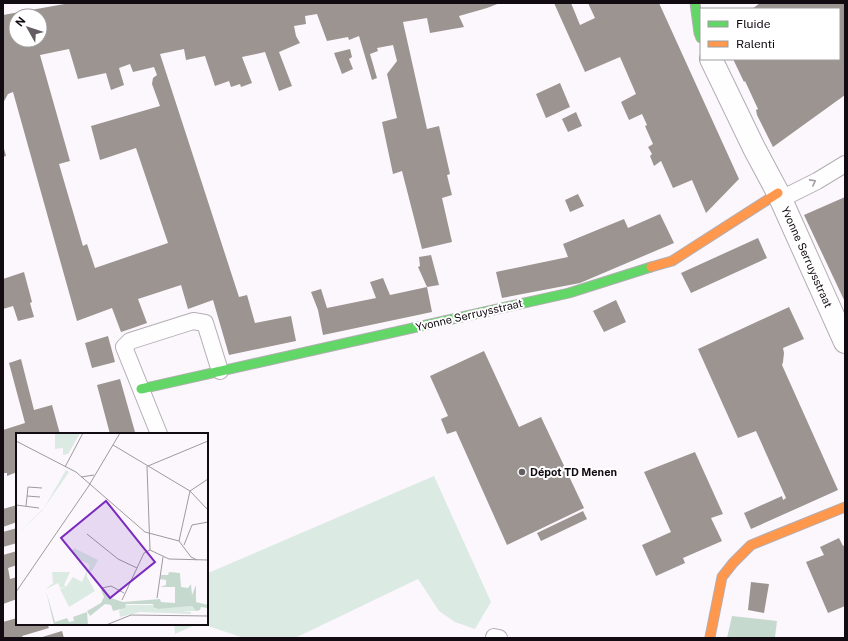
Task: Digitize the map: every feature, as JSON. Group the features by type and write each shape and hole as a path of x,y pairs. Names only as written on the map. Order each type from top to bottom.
{"street":[{"path":"695,3 700,36"},
{"name":"Yvonne Serruysstraat","path":"711,60 779,196 845,342"},
{"name":"Yvonne Serruysstraat","path":"141,389 569,293 672,261 779,196"},
{"path":"710,637 722,577 733,563 751,545 845,507"}],"lane":[{"path":"779,196 817,180 845,164"},
{"path":"159,433 124,346 130,341 193,321 205,323 220,371"}],"shaded area":[{"path":"434,476 491,602 475,629 455,622 439,611 418,579 295,638 244,638 205,625 208,625 208,573"},
{"path":"174,625 195,625 175,634"}],"green space":[{"path":"732,616 777,621 775,637 777,638 727,638"}],"building":[{"path":"70,3 500,3 459,16 464,27 430,33 427,18 403,22 427,129 439,126 450,174 447,175 452,195 442,198 452,242 422,249 402,171 393,174 382,122 397,118 387,74 397,61 393,45 377,48 378,51 370,54 377,78 372,80 359,36 349,40 348,37 327,41 317,14 305,16 306,24 294,26 296,36 300,43 279,52 292,86 279,91 265,52 242,57 252,83 241,87 240,84 231,87 229,81 215,86 205,56 186,60 184,49 160,54 239,297 247,295 255,323 291,316 296,341 229,355 213,300 188,309 181,285 138,299 147,323 133,328 121,332 112,308 77,321 13,92 8,94 3,103 3,15 8,14 8,48 48,48 48,8 42,8","holes":["69,49 78,79 106,73 111,90 124,85 119,68 130,64 133,72 154,67 157,75 153,78 152,84 160,106 91,126 100,160 136,148 168,243 95,268 87,244 83,246 59,164 70,161 40,55"]},
{"path":"554,3 571,3 580,25 595,18 588,3 659,3 739,179 706,213 692,180 673,188 661,161 654,166 650,156 652,154 648,147 653,144 645,126 647,125 642,114 629,120 621,102 636,94 620,57 585,72"},
{"path":"760,3 845,3 845,95 773,147 757,115 756,110 758,109 733,60 840,60 840,8 753,8"},
{"path":"350,49 352,57 349,59 353,69 342,74 334,53"},
{"path":"560,83 570,107 546,118 536,94"},
{"path":"576,112 582,126 568,132 562,119"},
{"path":"3,145 6,156 3,157"},
{"path":"578,194 584,206 570,212 565,200"},
{"path":"845,197 845,302 804,215"},
{"path":"660,214 674,243 580,283 502,298 496,272 568,257 563,244 624,219 628,228"},
{"path":"758,238 767,258 691,293 681,273"},
{"path":"431,255 439,285 427,287 418,267 420,266 419,257"},
{"path":"24,272 32,302 30,303 34,317 18,321 13,306 3,309 3,279"},
{"path":"383,278 390,295 427,287 432,312 323,335 318,310 311,292 321,289 327,308 376,298 370,282"},
{"path":"616,300 626,322 604,332 593,311"},
{"path":"789,307 804,339 783,348 784,353 782,365 838,490 751,529 744,513 782,496 783,500 786,498 756,431 738,438 698,349"},
{"path":"108,336 115,362 92,368 85,343"},
{"path":"484,351 519,427 541,417 584,508 507,545 456,431 447,434 441,419 448,416 430,376"},
{"path":"21,359 34,410 52,405 60,433 16,433 16,472 7,476 7,473 3,473 3,430 25,423 9,363"},
{"path":"120,379 135,432 110,433 97,385"},
{"path":"695,452 723,514 711,518 722,541 683,558 685,563 656,576 642,545 671,532 644,472"},
{"path":"16,505 16,522 3,527 3,509"},
{"path":"583,511 587,519 541,541 537,533"},
{"path":"16,528 16,543 3,547 3,532"},
{"path":"839,538 843,546 845,545 845,606 828,613 806,562 824,555 820,547"},
{"path":"16,551 16,565 8,568 10,579 16,577 16,599 3,604 3,555"},
{"path":"751,582 769,584 764,613 748,610"},
{"path":"16,618 16,625 48,625 49,628 22,636 23,638 3,638 3,622"},
{"path":"62,631 64,638 39,638"}],"traffic: fast":[{"path":"695,3 700,36"},
{"path":"141,389 569,293 651,267"}],"traffic: slow":[{"path":"651,267 672,261 778,193"},
{"path":"710,637 722,577 733,563 751,545 845,507"}],"place":[{"name":"Dépot TD Menen","path":"522,472"}]}
